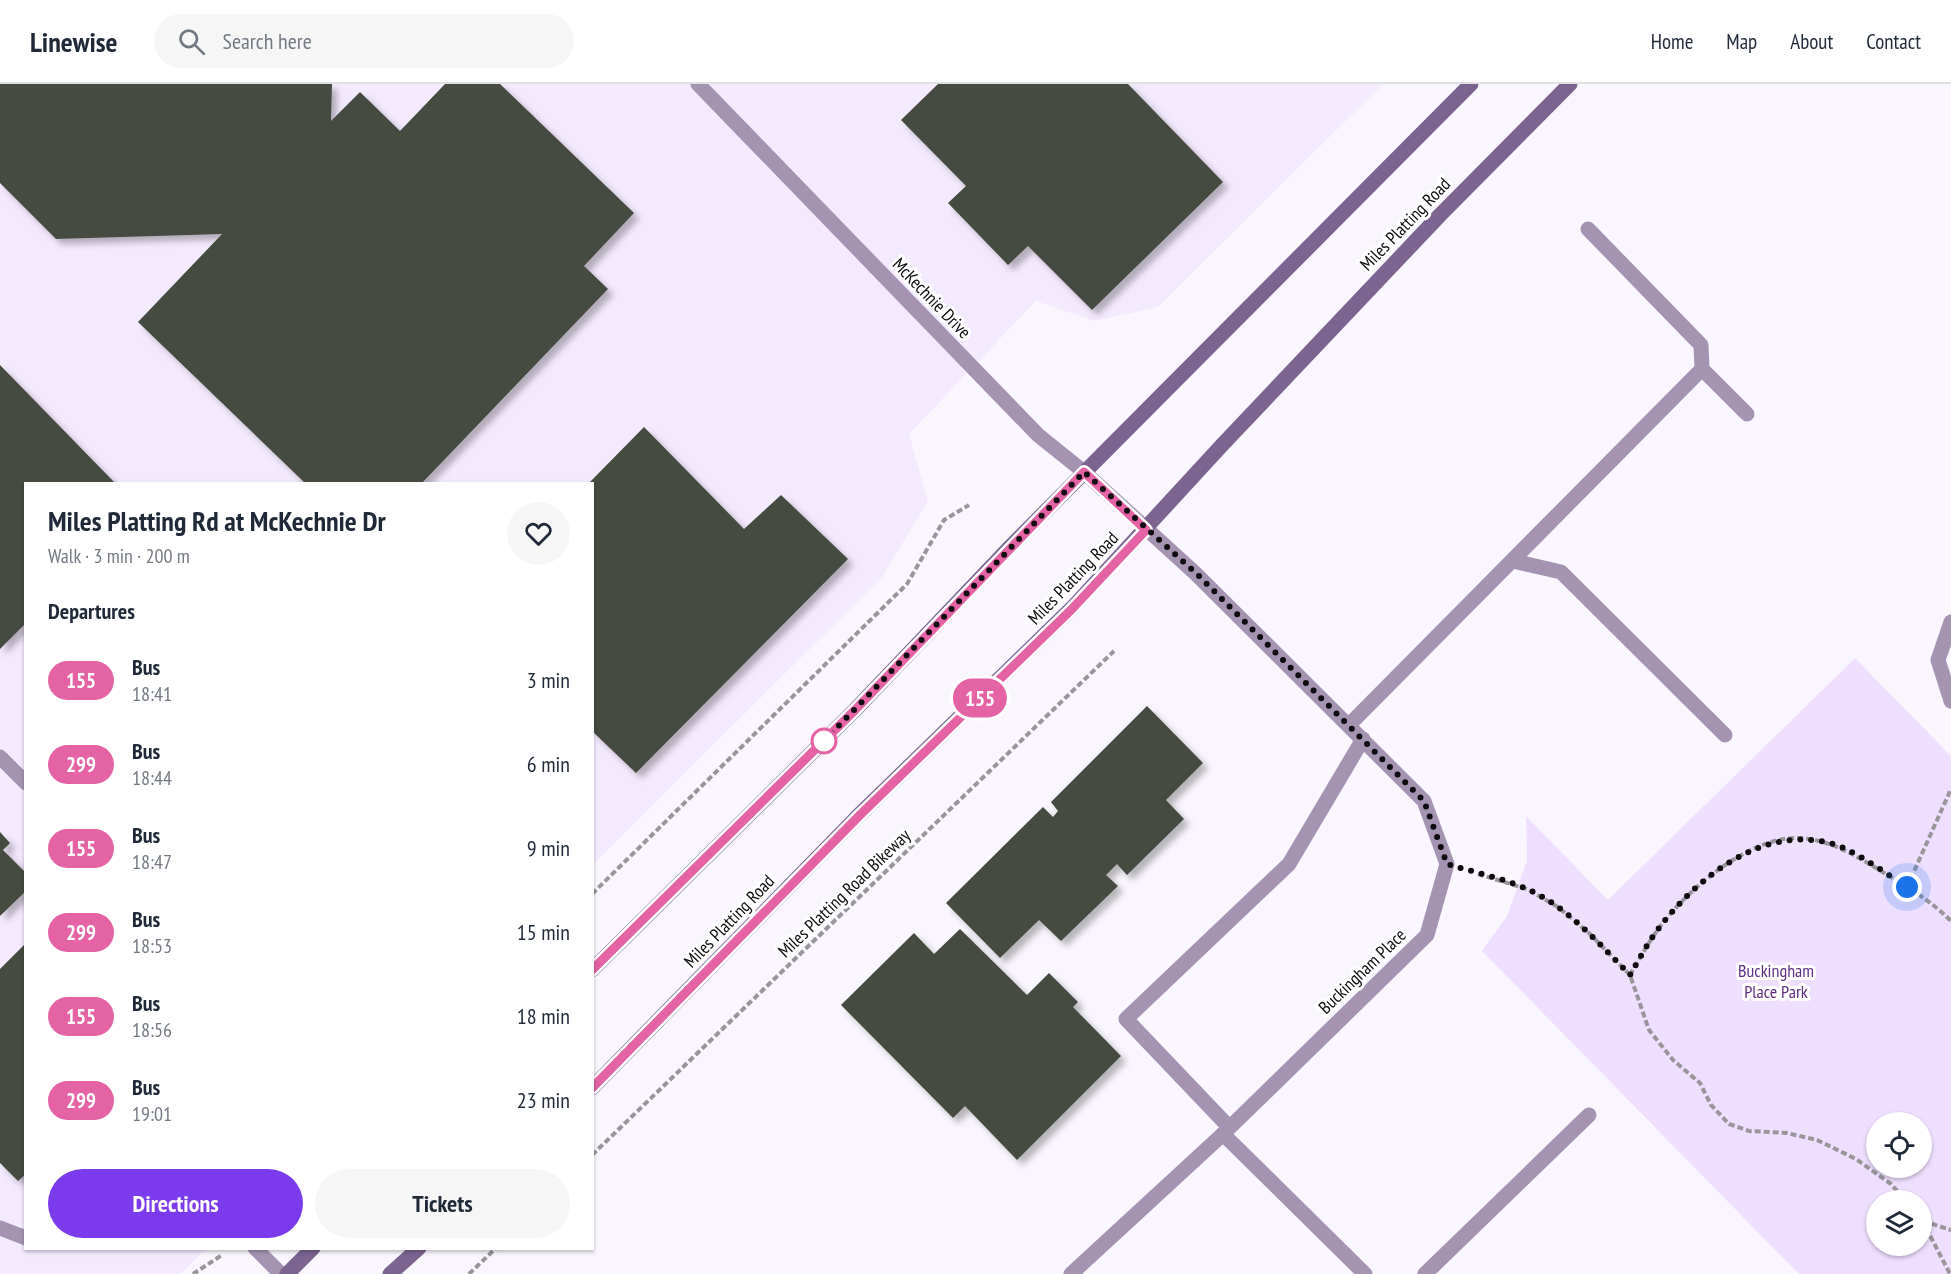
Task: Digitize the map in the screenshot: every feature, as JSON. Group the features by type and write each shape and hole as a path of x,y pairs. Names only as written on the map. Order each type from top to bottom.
{"main road":[{"path":"594,968 855,710 1084,472 1472,84"},
{"name":"Miles Platting Road","path":"594,1086 851,824 1072,609 1223,444 1424,231 1570,84"},
{"path":"287,1274 311,1250"},
{"path":"390,1274 417,1250"}],"street":[{"name":"McKechnie Drive","path":"698,84 1038,435 1084,472 1146,530"},
{"path":"1349,725 1701,369 1701,345 1588,229"},
{"path":"1701,369 1747,414"},
{"path":"1146,530 1196,573 1424,801 1447,864"},
{"path":"1513,561 1561,572 1725,735"},
{"path":"1951,622 1938,660 1951,701"},
{"path":"1363,739 1289,864 1126,1019 1226,1131 1365,1274"},
{"path":"0,757 24,781"},
{"name":"Buckingham Place","path":"1071,1274 1226,1131 1427,935 1447,864"},
{"path":"1425,1274 1589,1115"},
{"path":"0,1228 24,1237"},
{"path":"257,1250 281,1274"}],"path":[{"path":"594,892 907,584 945,520 969,505"},
{"name":"Miles Platting Road Bikeway","path":"594,1153 1114,651"},
{"path":"1907,887 1951,789"},
{"path":"1630,975 1659,928 1703,881 1740,855 1771,843 1800,838 1843,848 1934,904 1951,921"},
{"path":"1447,864 1527,889 1548,901 1590,934 1630,975 1649,1030 1673,1060 1700,1083 1711,1105 1729,1124 1749,1131 1787,1133 1817,1140 1856,1159 1896,1190"},
{"path":"1932,1223 1951,1230"},
{"path":"1932,1239 1950,1274"},
{"path":"469,1274 494,1250"},
{"path":"193,1274 223,1254"}],"shaded area":[{"path":"0,84 1383,84 1158,307 1094,321 1036,301 909,434 928,501 882,577 594,864 594,482 24,482 24,1250 205,1250 181,1274 0,1274"}],"green space":[{"name":"Buckingham Place Park","path":"1855,658 1951,756 1951,1274 1799,1274 1482,951 1507,916 1527,861 1526,816 1608,900"}],"building":[{"path":"0,84 332,84 331,121 360,92 400,131 445,84 500,84 634,213 584,266 608,289 423,482 304,482 138,322 222,234 56,239 0,183"},
{"path":"938,84 1128,84 1223,182 1092,310 1028,246 1008,265 948,203 966,186 901,120"},
{"path":"0,365 114,482 24,482 24,625 0,649"},
{"path":"644,427 744,529 781,495 848,559 636,773 594,733 594,482 590,482"},
{"path":"1147,706 1203,763 1166,800 1184,819 1127,875 1117,864 1106,875 1118,886 1061,941 1039,920 1000,958 946,903 1043,807 1053,817 1058,811 1051,802"},
{"path":"0,832 10,843 3,850 24,871 24,893 0,916"},
{"path":"960,929 1027,995 1049,973 1078,1002 1073,1007 1121,1056 1017,1160 965,1106 953,1118 841,1005 914,933 934,954"},
{"path":"24,945 24,1176 18,1181 0,1163 0,969"}],"bus line":[{"name":"155","path":"594,968 855,710 1084,472 1146,530 1072,609 860,815 594,1086"}],"route":[{"path":"824,741 822,742 1084,472 1196,573 1424,801 1447,864 1527,889 1558,907 1590,934 1630,975 1659,928 1703,881 1740,855 1771,843 1800,838 1843,848 1907,887"}]}
